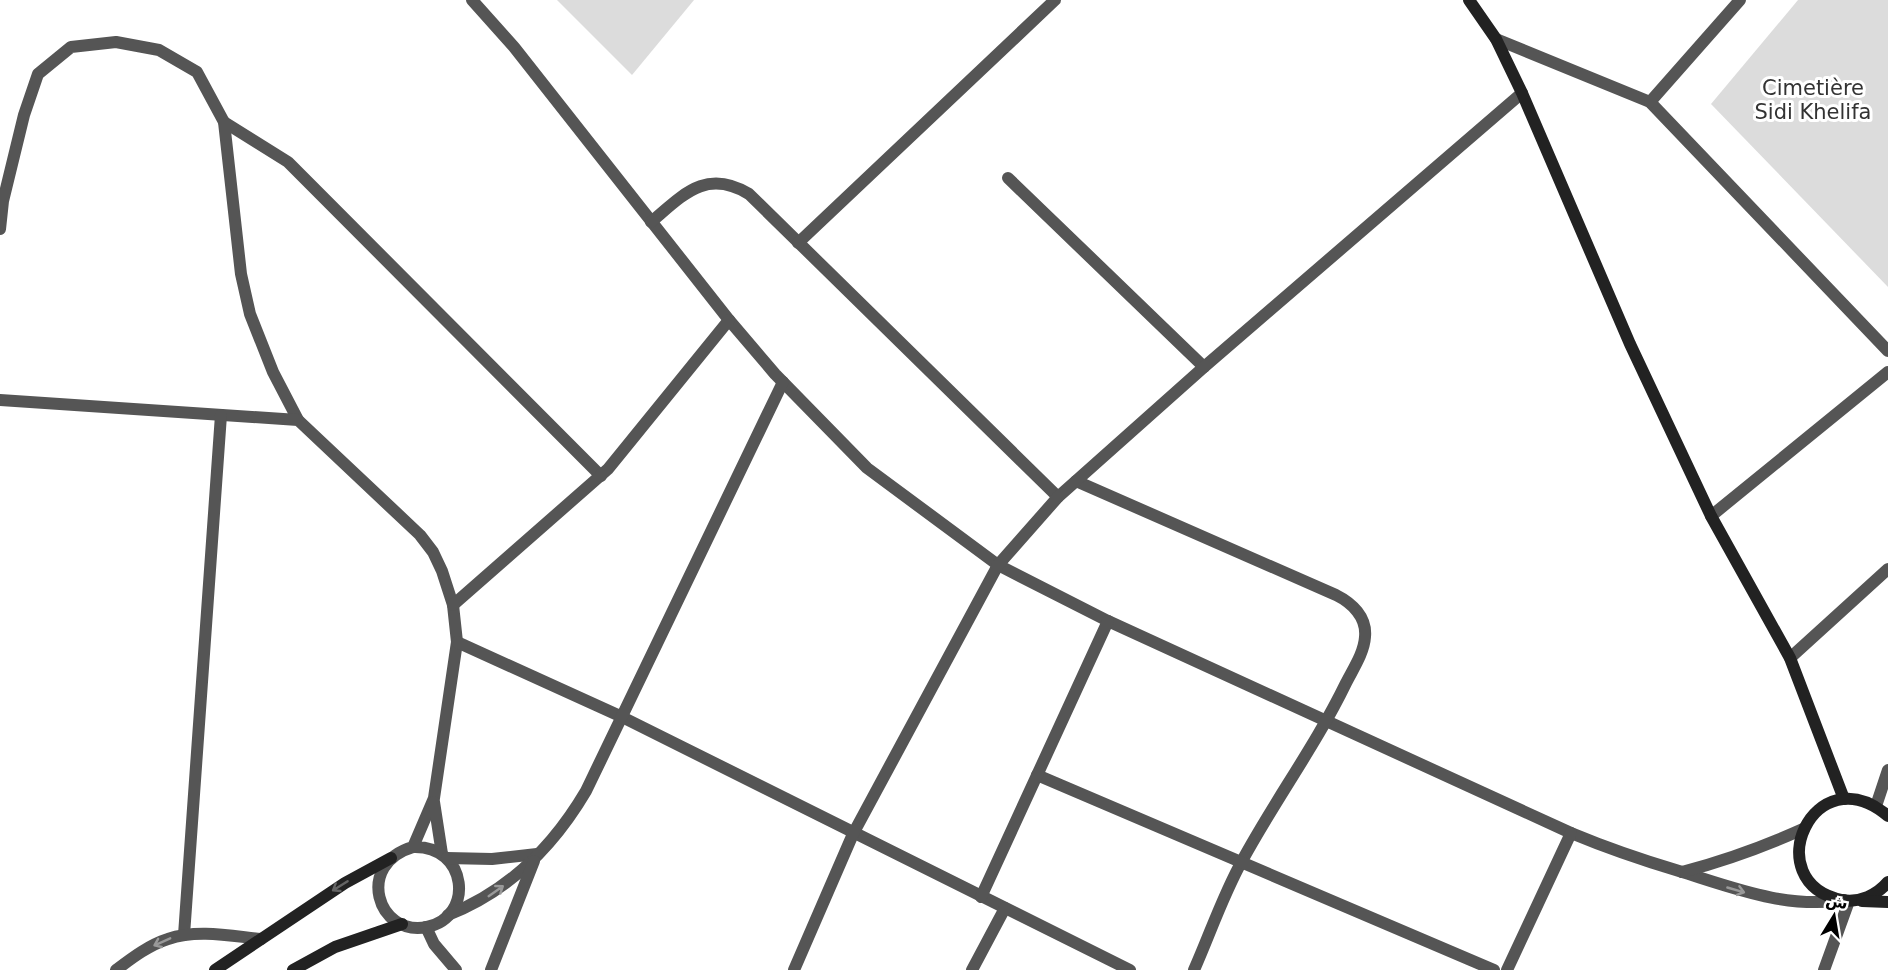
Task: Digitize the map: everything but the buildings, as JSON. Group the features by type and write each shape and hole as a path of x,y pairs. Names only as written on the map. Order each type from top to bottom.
{"street":[{"path":"472,0 514,47 729,320 783,382 867,468 998,565 1108,621 1571,834 1621,854 1758,896 1811,903 1870,897 1888,882"},
{"path":"798,243 1055,0"},
{"path":"1469,0 1496,39 1522,93 1630,344 1711,516 1790,658 1844,799"},
{"path":"1650,102 1740,0"},
{"path":"1496,39 1650,102 1888,351"},
{"path":"0,229 2,201 24,115 38,74 71,46 116,42 159,50 197,72 224,122 241,274 250,314 273,372 298,420 420,535 433,552 442,571 453,605 457,642 434,798 413,847"},
{"path":"794,970 853,834 998,565 1058,497 1204,367 1522,93"},
{"path":"224,122 288,162 601,476"},
{"path":"1008,178 1204,367"},
{"path":"651,222 692,189 706,184 721,183 736,186 749,194 1058,497"},
{"path":"453,605 601,476 729,320"},
{"path":"1711,516 1888,372"},
{"path":"391,858 383,868 379,880 378,894 383,906 390,917 402,924 413,928 426,927 438,923 497,891 518,874 559,833 586,791 620,716 783,382"},
{"path":"0,400 298,420"},
{"path":"184,935 221,415"},
{"path":"1076,481 1348,601 1363,621 1366,634 1364,648 1327,721 1241,862 1194,970"},
{"path":"1790,658 1888,569"},
{"path":"981,897 1108,621"},
{"path":"457,642 620,716 1130,970"},
{"path":"1876,806 1888,770"},
{"path":"1037,775 1494,970"},
{"path":"434,798 444,856"},
{"path":"1888,816 1876,806 1860,800 1844,799 1827,804 1813,814 1803,829 1799,844 1800,860 1805,875 1822,892 1829,896 1849,900 1888,902"},
{"path":"1681,872 1723,862 1763,848 1803,829"},
{"path":"1507,970 1571,834"},
{"path":"215,970 345,883 401,851 413,847 432,849 444,856 457,874 459,893 448,916"},
{"path":"444,856 492,859 537,854"},
{"path":"491,970 537,854"},
{"path":"1824,970 1849,900"},
{"path":"972,970 1005,908"},
{"path":"293,970 334,947 402,924"},
{"path":"426,927 434,944 456,970"},
{"path":"116,970 137,954 167,939 184,935 261,939"}],"green space":[{"path":"557,0 694,0 632,75"},
{"name":"Cimetière Sidi Khelifa","path":"1798,0 1888,0 1888,287 1711,104"}]}
